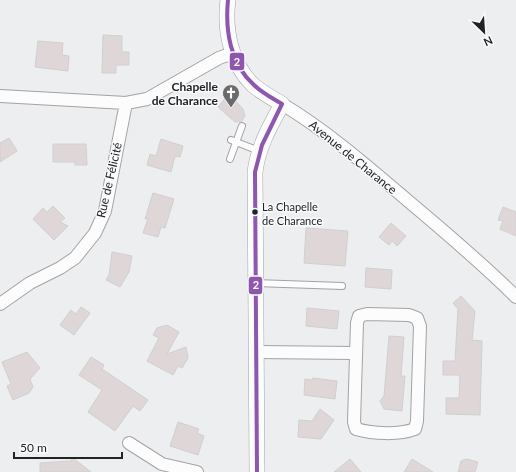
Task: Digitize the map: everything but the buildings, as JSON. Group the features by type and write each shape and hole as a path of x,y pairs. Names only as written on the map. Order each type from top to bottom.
{"street":[{"name":"Avenue de Charance","path":"228,0 228,29 233,53 237,64 254,86 322,131 367,167 442,230 516,297"},
{"path":"0,96 126,103 154,96 219,58 233,53"},
{"name":"Rue de Félicité","path":"0,304 30,283 60,268 70,261 95,233 105,211 126,103"},
{"path":"257,472 255,181 259,150 271,122 282,104"},
{"path":"367,314 409,315 417,318 420,326 417,421 415,429 407,432 364,431 356,429 354,422 355,353 359,316 367,314"},
{"path":"256,352 355,353"},
{"path":"129,443 162,464 197,472"}],"lane":[{"path":"230,159 234,141 242,126"},
{"path":"234,141 259,150"},
{"path":"255,282 342,286"}],"transit line":[{"name":"2","path":"228,0 227,23 231,46 239,67 257,88 282,104"},
{"name":"2","path":"257,472 255,172 262,145 282,104"}],"place":[{"name":"Chapelle de Charance","path":"231,108"},
{"name":"La Chapelle de Charance","path":"255,212"}]}
